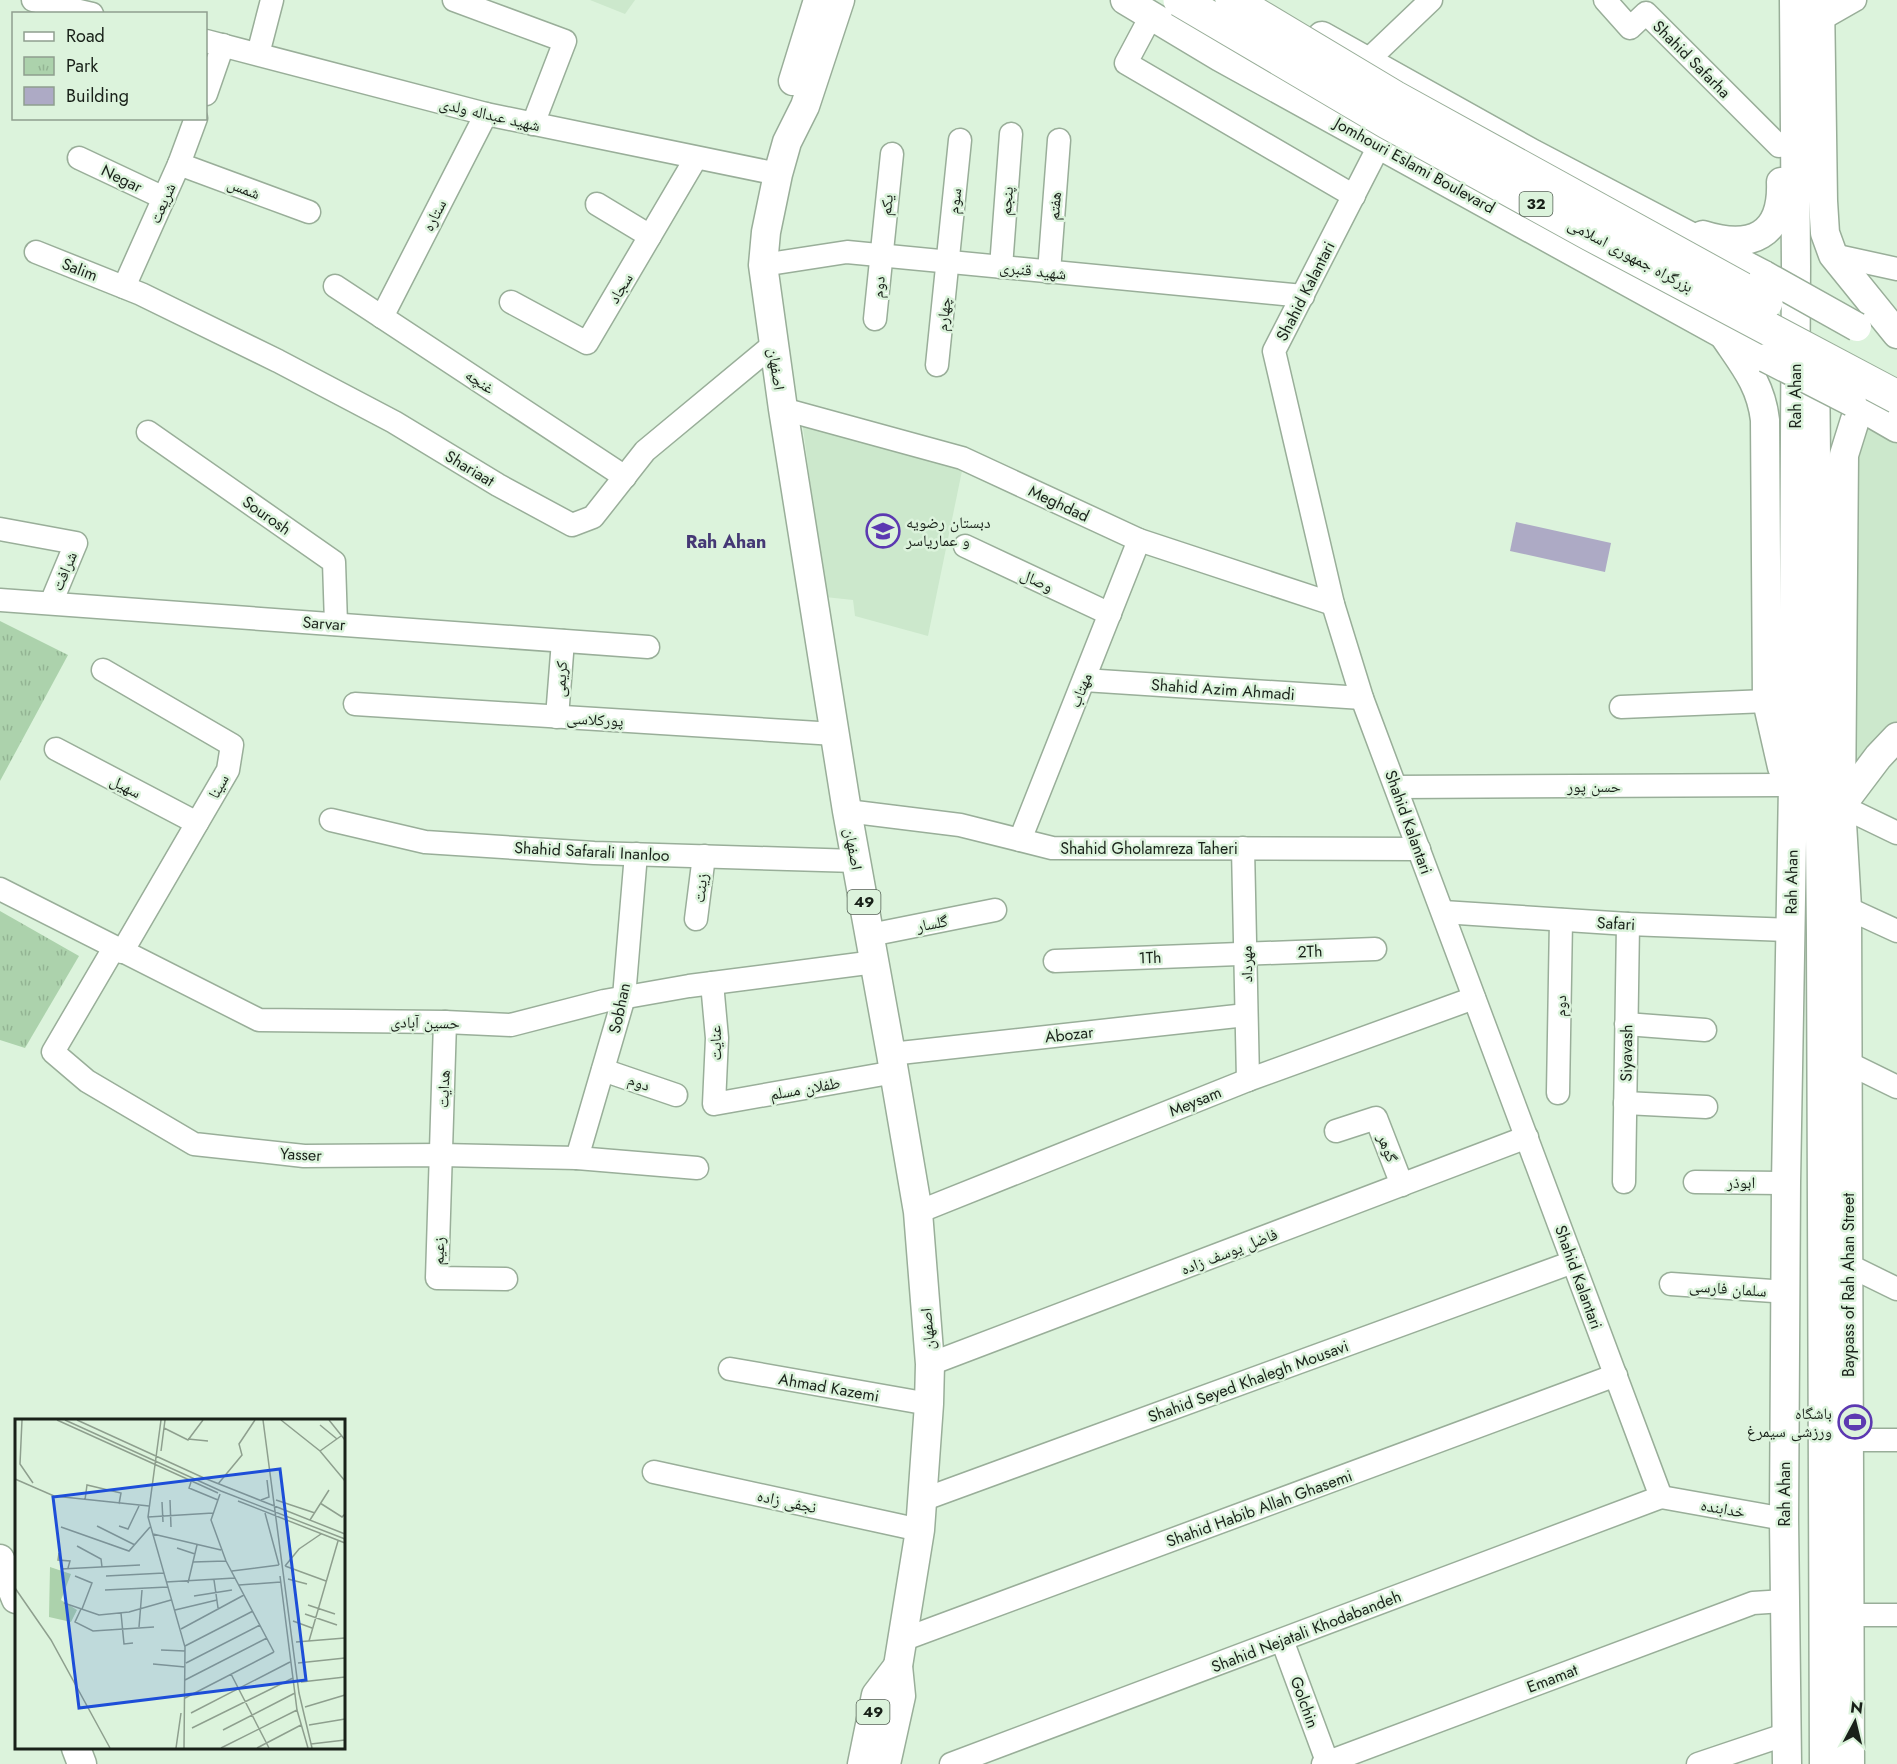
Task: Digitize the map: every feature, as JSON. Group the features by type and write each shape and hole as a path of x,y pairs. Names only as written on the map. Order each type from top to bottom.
{"highway":[{"name":"بزرگراه جمهوری اسلامی","path":"1180,0 1387,122 1590,234 1897,397"},
{"name":"بزرگراه جمهوری اسلامی","path":"1231,0 1404,103 1897,373"}],"main road":[{"name":"اصفهان","path":"787,142 786,105 818,0"},
{"name":"اصفهان","path":"840,0 805,106 787,142 766,232 763,265 783,409 847,811 918,1212 930,1364 929,1404 920,1530 900,1653 901,1696 886,1764"},
{"name":"Jomhouri Eslami Boulevard","path":"1125,0 1220,57 1379,146 1897,428"},
{"path":"1220,57 1212,46 1209,33 1212,19 1219,8 1231,0"},
{"name":"32","path":"1257,0 1533,154 1764,274 1897,348"},
{"path":"1652,217 1728,241 1743,241 1759,235 1772,226 1781,204 1779,146 1781,0"},
{"name":"Rah Ahan","path":"1787,1764 1784,1519 1786,1183 1793,785 1796,278 1794,0"},
{"path":"1817,7 1825,233 1833,255 1897,334"},
{"name":"Rah Ahan","path":"1817,7 1809,83 1831,805 1824,1764"},
{"path":"1722,332 1758,387 1763,403 1767,701 1781,765 1793,785"},
{"path":"1831,805 1844,455 1856,405"},
{"path":"1831,805 1897,737"},
{"name":"Baypass of Rah Ahan Street","path":"1831,805 1847,908 1850,1764"},
{"path":"0,1558 15,1596"},
{"name":"اصفهان","path":"862,1764 876,1695 900,1653"},
{"path":"1785,1683 1823,1682"},
{"path":"76,1749 82,1764"}],"street":[{"path":"33,0 84,12"},
{"path":"258,54 273,0"},
{"path":"454,0 565,41 533,124"},
{"path":"1367,61 1431,0"},
{"name":"Shahid Safarha","path":"1605,0 1630,28 1651,7 1779,146"},
{"path":"1817,7 1855,0"},
{"path":"1151,16 1126,63 1354,196"},
{"path":"207,88 214,43"},
{"name":"شهید عبداله ولدی","path":"214,43 486,114 778,174"},
{"name":"ستاره","path":"381,317 486,114"},
{"name":"شریعت","path":"124,286 180,164 195,120"},
{"name":"پنجم","path":"1001,267 1011,135"},
{"name":"سوم","path":"948,262 960,140"},
{"name":"هفتم","path":"1049,272 1059,140"},
{"name":"Shahid Kalantari","path":"1379,146 1275,351 1333,604 1362,698 1661,1497"},
{"name":"یکم","path":"880,256 892,154"},
{"name":"Negar","path":"80,158 164,198"},
{"name":"سجاد","path":"511,302 587,343 696,158"},
{"name":"شمس","path":"180,164 309,212"},
{"path":"597,204 650,236"},
{"name":"Salim","path":"36,252 124,286"},
{"name":"شهید قنبری","path":"763,265 847,252 1303,297"},
{"path":"1833,255 1897,269"},
{"name":"دوم","path":"875,319 880,256"},
{"name":"چهارم","path":"937,365 948,262"},
{"name":"Shariaat","path":"124,286 278,361 394,422 498,485 572,525 593,517 645,451 774,344"},
{"name":"غنچه","path":"335,286 625,477"},
{"name":"Meghdad","path":"783,409 962,458 1140,540 1333,604"},
{"name":"Sourosh","path":"148,432 334,562 336,624"},
{"name":"شرافت","path":"0,529 76,543 51,603"},
{"name":"مهتاب","path":"1020,840 1140,540"},
{"name":"وصال","path":"965,546 1110,614"},
{"name":"Sarvar","path":"0,600 648,647"},
{"name":"کریمی","path":"557,717 563,641"},
{"name":"سینا","path":"104,670 232,745 228,770 118,950"},
{"name":"Shahid Azim Ahmadi","path":"1084,680 1362,698"},
{"path":"1621,707 1767,701"},
{"name":"پورکلاسی","path":"355,704 835,734"},
{"name":"سهیل","path":"56,749 197,823"},
{"name":"حسن پور","path":"1396,787 1793,785"},
{"path":"1831,805 1897,833"},
{"name":"Shahid Gholamreza Taheri","path":"847,811 960,825 1052,848 1419,849"},
{"name":"Shahid Safarali Inanloo","path":"331,820 424,842 636,854 856,861"},
{"name":"مهرداد","path":"1244,848 1248,1080"},
{"name":"Sobhan","path":"577,1158 624,997 636,854"},
{"name":"زینت","path":"696,919 704,856"},
{"name":"حسین آبادی","path":"0,889 259,1020 512,1025 624,997 712,983 872,949"},
{"path":"1847,908 1897,931"},
{"name":"گلسار","path":"872,949 995,910"},
{"name":"Safari","path":"1443,912 1628,924 1790,930"},
{"name":"دوم","path":"1558,1093 1562,920"},
{"name":"Siyavash","path":"1624,1182 1628,924"},
{"name":"2Th","path":"1245,953 1375,949"},
{"name":"Yasser","path":"118,950 53,1052 87,1081 194,1144 304,1156 441,1155 577,1158 697,1168"},
{"name":"1Th","path":"1055,961 1245,953"},
{"name":"عنایت","path":"712,983 717,1038 714,1104"},
{"name":"Meysam","path":"918,1212 1248,1080 1474,998"},
{"name":"Abozar","path":"893,1063 1246,1015"},
{"name":"هدایت","path":"441,1155 445,1022"},
{"path":"1626,1024 1705,1030"},
{"name":"طفلان مسلم","path":"714,1104 893,1063"},
{"path":"1848,1063 1897,1087"},
{"name":"دوم","path":"603,1070 676,1095"},
{"path":"1625,1103 1706,1107"},
{"name":"گوهر","path":"1336,1131 1376,1118 1402,1185"},
{"name":"فاضل یوسف زاده","path":"930,1364 1527,1137"},
{"name":"زعیم","path":"441,1155 437,1278 507,1279"},
{"name":"ابوذر","path":"1695,1182 1786,1183"},
{"name":"Shahid Seyed Khalegh Mousavi","path":"922,1500 1573,1262"},
{"path":"1848,1265 1897,1289"},
{"name":"سلمان فارسی","path":"1671,1284 1786,1292"},
{"name":"Ahmad Kazemi","path":"730,1369 929,1404"},
{"name":"Shahid Habib Allah Ghasemi","path":"900,1653 1616,1375"},
{"path":"1849,1440 1897,1440"},
{"name":"نجفی زاده","path":"654,1472 920,1530"},
{"name":"خدابنده","path":"1661,1497 1784,1519"},
{"name":"Shahid Nejatali Khodabandeh","path":"951,1764 1661,1497"},
{"name":"Emamat","path":"1326,1763 1753,1603 1784,1601"},
{"path":"1849,1615 1897,1615"},
{"name":"Golchin","path":"1282,1640 1326,1763"},
{"path":"1698,1764 1787,1734"}],"shaded area":[{"path":"590,0 635,0 625,14"},
{"path":"1859,407 1897,428 1897,737 1841,806"},
{"name":"دبستان رضویه و عماریاسر","path":"802,420 963,466 928,636 855,616 853,600 825,597"}],"green space":[{"path":"0,621 68,655 0,781"},
{"path":"0,911 79,956 25,1048 0,1040"}],"building":[{"path":"1516,522 1611,543 1605,572 1510,551"}],"place":[{"name":"دبستان رضویه و عماریاسر","path":"883,531"},
{"name":"باشگاه ورزشی سیمرغ","path":"1855,1422"}],"district":[{"name":"Rah Ahan","path":"726,542"}]}
